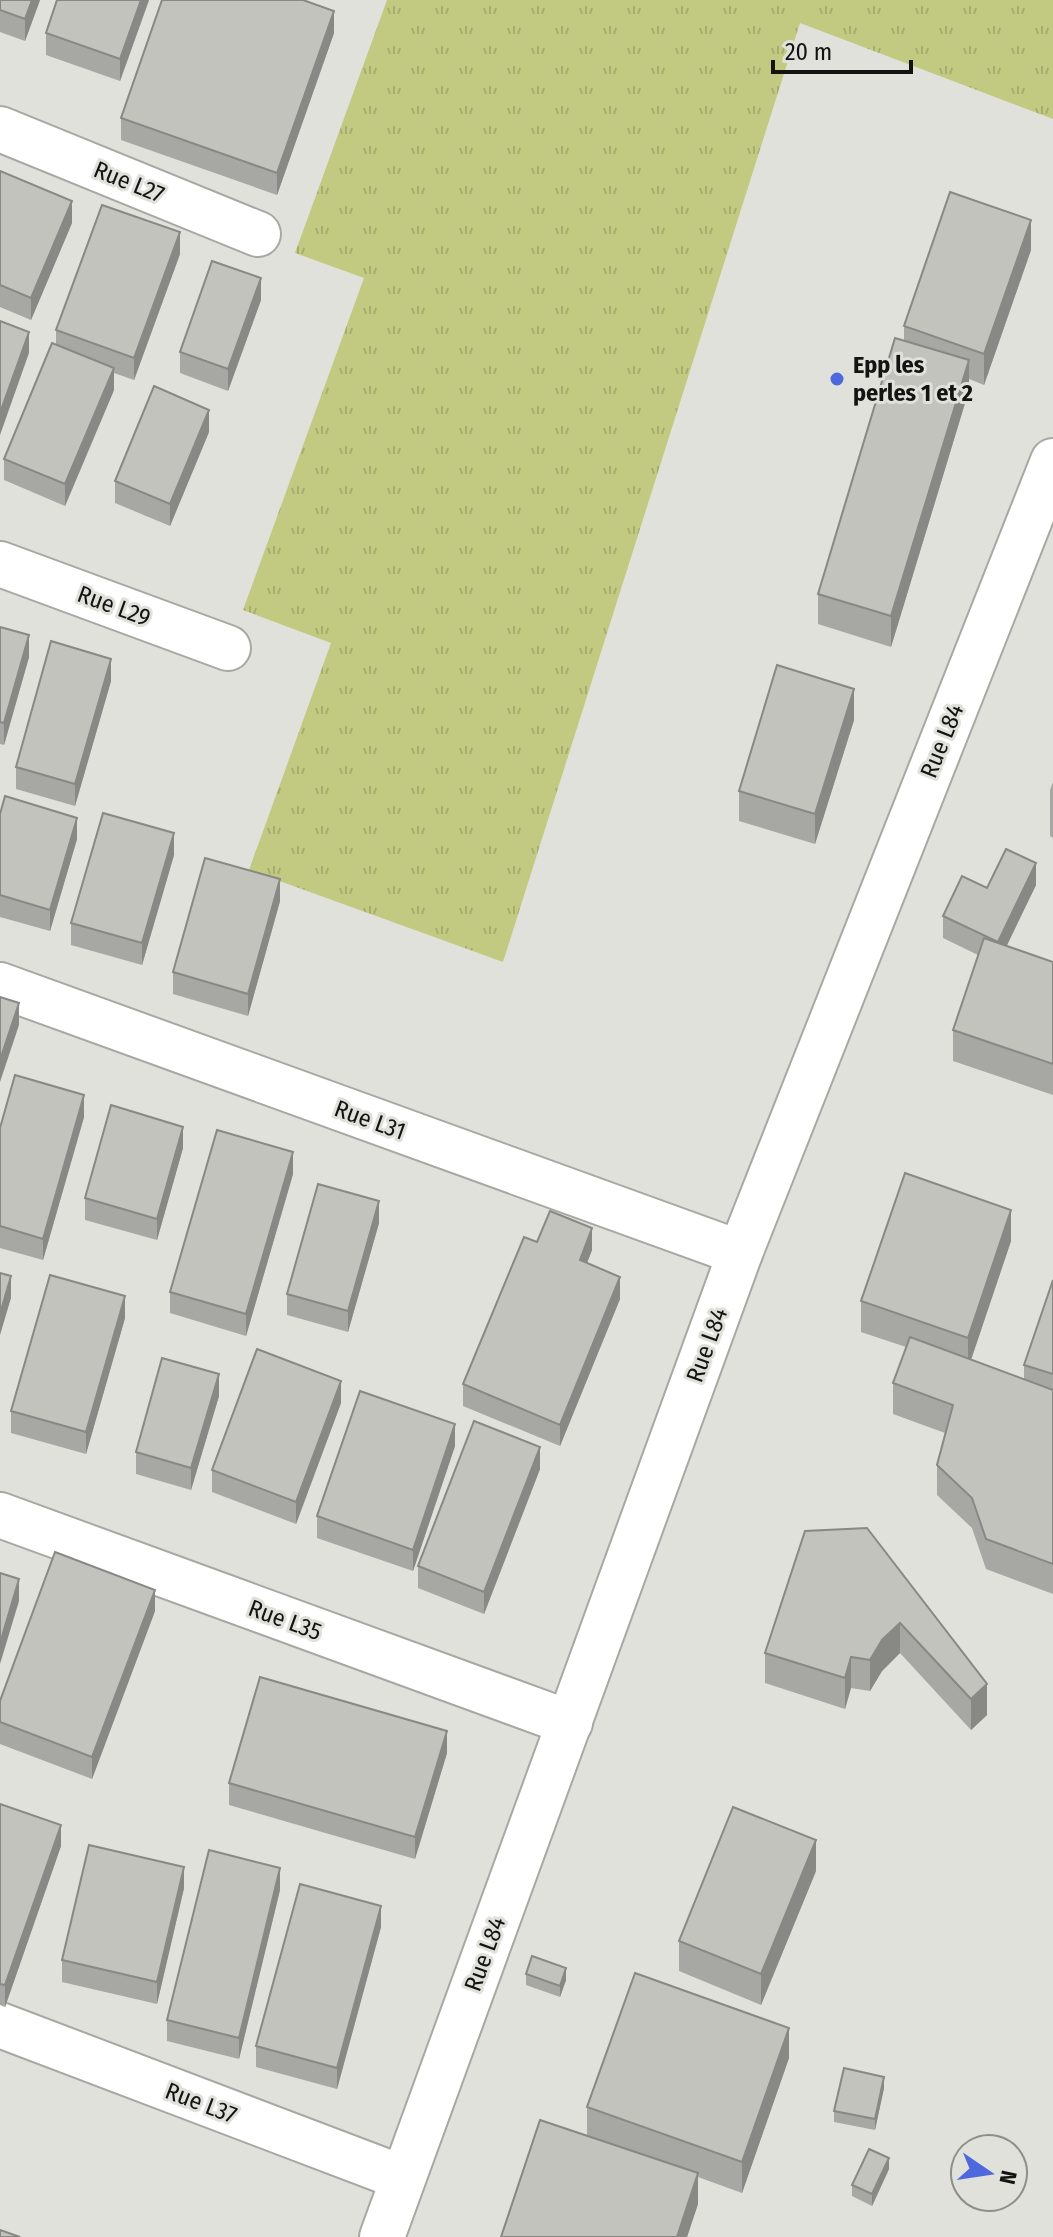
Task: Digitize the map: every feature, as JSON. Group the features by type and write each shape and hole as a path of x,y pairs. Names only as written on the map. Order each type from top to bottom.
{"street":[{"name":"Rue L27","path":"0,129 258,234"},
{"name":"Rue L84","path":"382,2237 740,1253 1053,461"},
{"name":"Rue L29","path":"0,564 228,648"},
{"name":"Rue L31","path":"0,985 740,1253"},
{"name":"Rue L35","path":"0,1515 570,1723"},
{"name":"Rue L37","path":"0,2025 403,2178"}],"green space":[{"path":"387,0 1053,0 1053,119 800,23 503,962 249,870 331,643 243,610 364,278 295,253"}],"building":[{"path":"0,0 32,0 25,19 0,10"},
{"path":"57,0 141,0 120,59 46,33"},
{"path":"162,0 303,0 334,11 277,173 121,118"},
{"path":"0,171 72,201 31,298 0,285"},
{"path":"950,192 1031,220 984,354 904,326"},
{"path":"102,205 180,232 134,358 56,330"},
{"path":"212,261 261,278 228,369 180,352"},
{"path":"0,321 29,332 0,413"},
{"path":"895,338 969,360 891,616 818,594"},
{"path":"52,343 114,368 65,484 4,459"},
{"path":"154,386 209,410 170,504 115,481"},
{"path":"0,627 29,635 4,723 0,722"},
{"path":"51,641 111,659 75,784 16,767"},
{"path":"777,665 854,689 815,814 739,791"},
{"path":"5,796 77,818 50,910 0,895 0,814"},
{"path":"103,813 174,833 142,943 71,923"},
{"path":"1006,849 1036,863 998,942 943,916 962,876 987,888"},
{"path":"205,858 280,879 248,994 173,972"},
{"path":"984,938 1053,962 1053,1064 953,1030"},
{"path":"0,997 19,1003 0,1060"},
{"path":"15,1075 84,1095 43,1239 0,1226 0,1128"},
{"path":"111,1105 183,1127 157,1219 85,1198"},
{"path":"217,1130 293,1152 246,1314 170,1292"},
{"path":"905,1173 1011,1210 968,1338 861,1301"},
{"path":"318,1184 379,1201 348,1311 287,1294"},
{"path":"550,1211 592,1228 580,1260 620,1277 560,1425 463,1384 524,1237 537,1242"},
{"path":"0,1273 11,1276 0,1314"},
{"path":"50,1275 125,1296 86,1432 11,1411"},
{"path":"1053,1280 1053,1374 1024,1365"},
{"path":"910,1337 1053,1390 1053,1564 986,1539 972,1498 937,1465 953,1405 893,1383"},
{"path":"257,1349 341,1381 296,1502 212,1470"},
{"path":"162,1358 219,1374 191,1468 136,1452"},
{"path":"360,1391 455,1424 413,1550 317,1516"},
{"path":"474,1421 540,1447 484,1592 418,1566"},
{"path":"867,1528 987,1684 971,1699 900,1623 882,1640 870,1660 851,1657 845,1678 765,1653 805,1531"},
{"path":"55,1552 155,1590 92,1757 0,1722 0,1701"},
{"path":"0,1573 19,1579 0,1643"},
{"path":"260,1677 447,1731 415,1837 229,1783"},
{"path":"0,1804 61,1825 5,1985 0,1984"},
{"path":"733,1807 816,1840 761,1974 679,1941"},
{"path":"89,1845 184,1867 157,1982 62,1960"},
{"path":"209,1850 280,1868 239,2038 167,2020"},
{"path":"300,1884 381,1906 337,2068 256,2046"},
{"path":"532,1956 566,1968 560,1986 526,1974"},
{"path":"635,1973 789,2028 742,2162 587,2107"},
{"path":"844,2068 884,2077 875,2119 834,2111"},
{"path":"540,2120 698,2173 677,2237 501,2237"},
{"path":"869,2149 889,2158 872,2194 852,2185"},
{"path":"0,2230 20,2237 0,2237"}],"place":[{"name":"Epp les perles 1 et 2","path":"837,379"}]}
